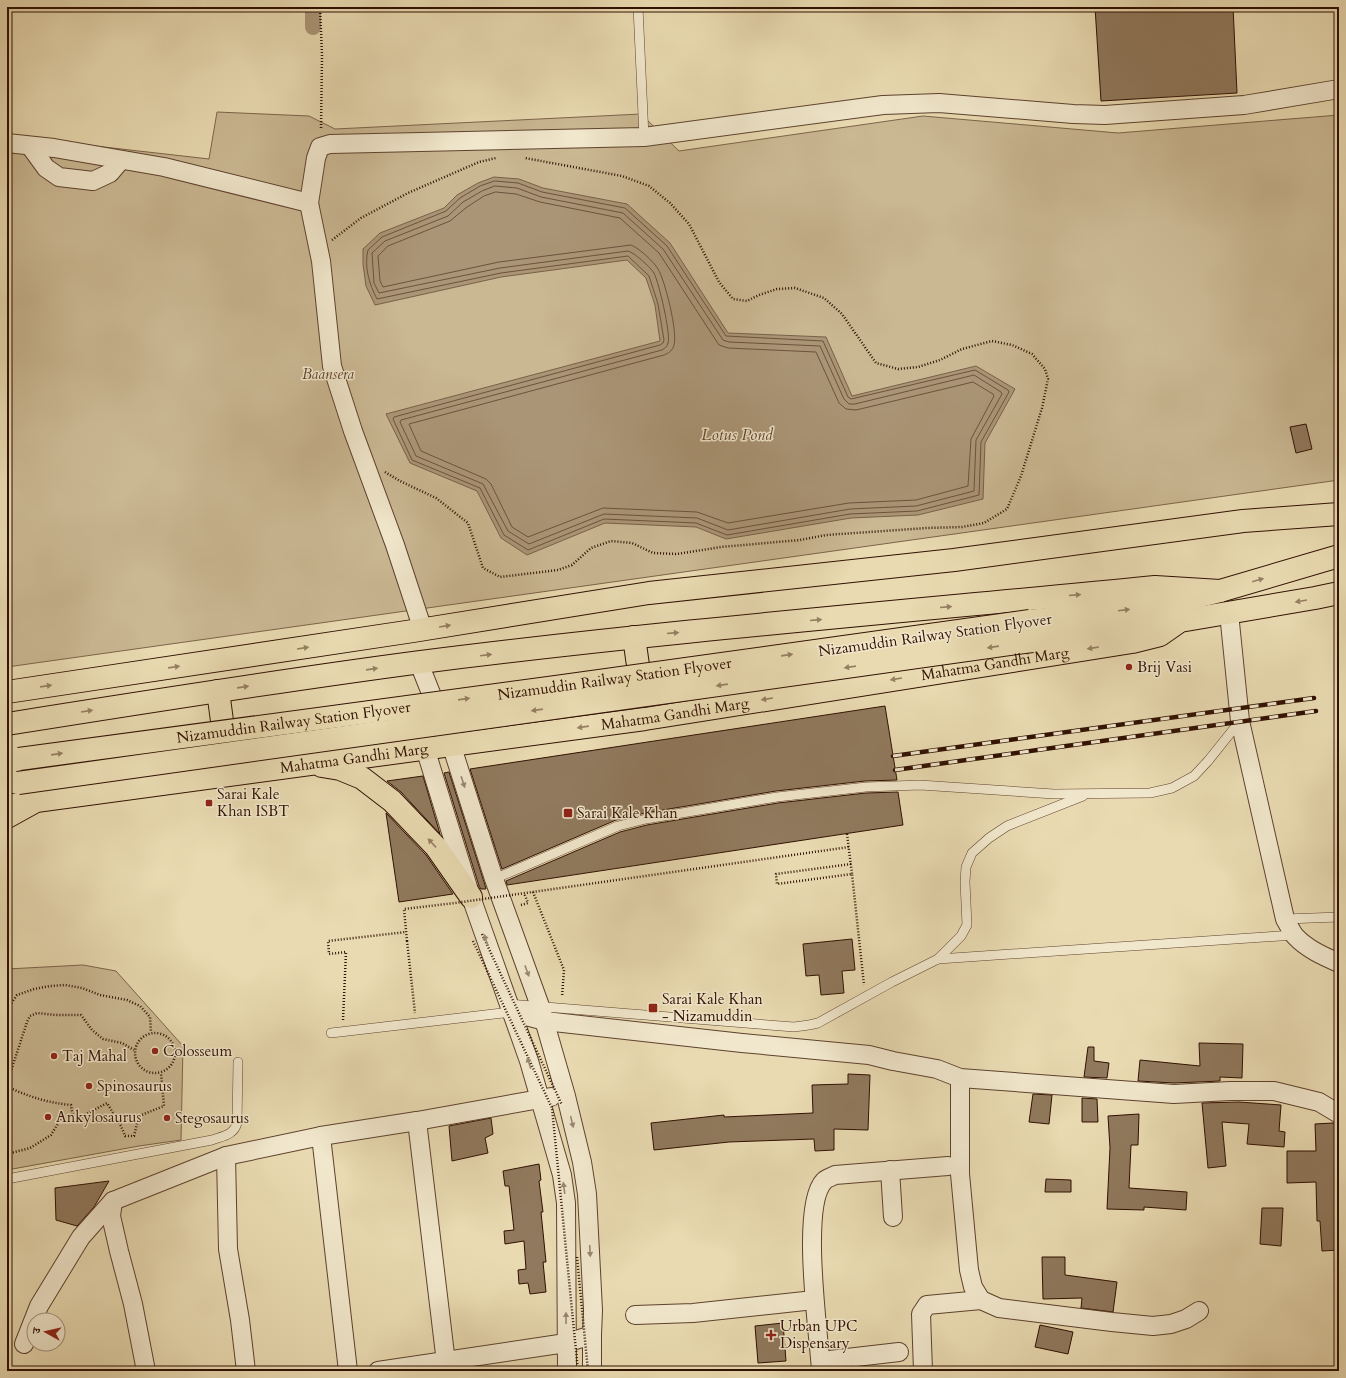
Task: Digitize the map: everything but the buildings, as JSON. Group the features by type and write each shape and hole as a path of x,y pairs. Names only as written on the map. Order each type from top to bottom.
{"main road":[{"path":"7,692 423,630 649,593 954,560 1243,521 1339,514"},
{"path":"7,724 218,691 419,663 634,637 1155,587 1220,591 1339,556"},
{"name":"Nizamuddin Railway Station Flyover","path":"7,784 1031,631 1158,606 1220,591"},
{"name":"Mahatma Gandhi Marg","path":"7,818 36,801 451,744 646,719 1132,642 1160,635 1180,620 1229,613 1339,593"},
{"name":"Nizamuddin Railway Station Flyover","path":"7,760 556,687 1031,631 1180,620"},
{"path":"634,637 646,719"},
{"path":"218,691 230,774"},
{"path":"308,764 340,769 362,778 392,801 436,847 471,898"},
{"path":"7,806 36,801"}],"street":[{"path":"423,630 395,545 332,366 320,261 309,203 316,158 320,147 330,144 644,137 883,105 939,103 1073,114 1105,114 1244,105 1339,89"},
{"path":"7,143 54,148 164,167 309,203"},
{"path":"30,146 46,168 59,177 93,181 110,173 121,160"},
{"path":"1229,613 1240,721 1285,919 1294,935 1305,945 1321,955 1339,963"},
{"path":"419,663 451,744 494,879 542,1013 564,1100 582,1162 587,1194 593,1310 592,1371"},
{"path":"419,663 425,748 471,898 529,1061 562,1175 566,1203 567,1371"},
{"path":"509,1008 742,1043 869,1055 893,1062 937,1069 960,1078 1174,1094 1230,1091 1274,1091 1319,1102 1339,1114"},
{"path":"960,1078 960,1174 968,1270 973,1288 981,1300"},
{"path":"24,1344 39,1306 81,1237 113,1201 226,1156 321,1136 417,1121 540,1098 564,1100"},
{"path":"417,1121 426,1186 446,1366"},
{"path":"321,1136 348,1371"},
{"path":"226,1156 228,1249 240,1320 246,1371"},
{"path":"899,1352 821,1366 814,1300 812,1235 814,1206 824,1180 835,1176 948,1166"},
{"path":"890,1170 893,1217"},
{"path":"113,1201 111,1216 133,1304 146,1371"},
{"path":"635,1315 693,1313 814,1300"},
{"path":"923,1371 921,1314 927,1305 981,1300 999,1308 1153,1326 1171,1324 1186,1319 1199,1311"},
{"path":"378,1371 446,1366 566,1343 592,1335"}],"lane":[{"path":"638,7 644,137"},
{"path":"494,879 618,826 646,819 777,797 866,787 920,784 1054,794 1150,793 1172,788 1194,776 1208,762 1240,721"},
{"path":"542,1013 561,1008 794,1027 818,1023 892,982 938,959 961,936 967,924 965,882 966,866 972,853 989,838 1007,826 1090,794"},
{"path":"1285,919 1339,917"},
{"path":"938,959 1294,935"},
{"path":"331,1033 416,1023 509,1008"},
{"path":"7,1178 212,1140 231,1134 236,1129 237,1123 238,1062"}],"path":[{"path":"320,7 322,55 320,147"},
{"path":"318,248 338,236 361,218 408,193 479,162 501,157"},
{"path":"370,476 379,468 400,481 436,498 468,523 483,568 500,576 558,570 572,565 591,548 611,541 632,543 653,553 677,554 721,547 800,540 826,535 962,527 984,523 1007,509 1021,476 1042,408 1048,379 1045,370 1032,354 1012,345 992,341 962,350 940,360 918,367 898,369 876,363 842,314 824,298 795,288 777,289 747,301 733,299 718,282 689,224 670,204 649,186 622,176 521,157"},
{"path":"847,834 865,997"},
{"path":"416,1023 404,909 848,847"},
{"path":"851,864 776,874 777,884 852,874"},
{"path":"533,892 564,970 561,1008"},
{"path":"524,893 528,903"},
{"path":"343,1032 346,952 329,954 328,941 406,932"},
{"path":"482,934 540,1057 564,1100"},
{"path":"473,941 552,1108 578,1371"},
{"path":"7,1011 17,995 34,989 64,985 82,988 100,995 127,1000 140,1006 150,1017 151,1032"},
{"path":"7,1096 10,1096 8,1080 27,1022 30,1016 37,1013 81,1015 92,1030 104,1039 122,1043 134,1050"},
{"path":"151,1032 163,1033 173,1042 176,1054 171,1066 161,1073 147,1072 137,1063 134,1050 140,1038 151,1032"},
{"path":"7,1154 30,1148 51,1135 62,1117 79,1118 107,1103 121,1126 125,1136 134,1136 139,1116 164,1106 161,1073"},
{"path":"9,1088 54,1104 71,1105 73,1118"},
{"path":"577,1257 588,1371"},
{"path":"7,1363 9,1371"}],"green space":[{"name":"Baansera","path":"217,112 309,116 335,129 641,114 679,151 923,116 1118,133 1339,115 1339,480 7,667 7,136 209,159"},
{"path":"83,965 116,971 183,1046 181,1140 139,1146 7,1170 7,969"}],"water":[{"name":"Lotus Pond","path":"494,177 519,179 543,188 627,204 670,243 728,333 826,337 852,396 976,366 1015,389 985,443 983,499 918,515 851,518 726,539 696,527 605,523 527,555 501,538 477,491 410,463 386,414 660,341 655,305 646,278 627,260 501,277 375,305 366,286 363,264 363,249 380,233 444,208 457,195 478,183"}],"waterway":[{"path":"313,7 313,27"}],"railway":[{"path":"893,756 1314,698"},
{"path":"895,770 1316,711"}],"place":[{"name":"Brij Vasi","path":"1129,667"},
{"name":"Sarai Kale Khan ISBT","path":"209,803"},
{"name":"Sarai Kale Khan","path":"568,813"},
{"name":"Sarai Kale Khan - Nizamuddin","path":"653,1008"},
{"name":"Colosseum","path":"155,1051"},
{"name":"Taj Mahal","path":"54,1056"},
{"name":"Spinosaurus","path":"89,1086"},
{"name":"Ankylosaurus","path":"48,1117"},
{"name":"Stegosaurus","path":"167,1118"},
{"name":"Urban UPC Dispensary","path":"771,1335"}]}
